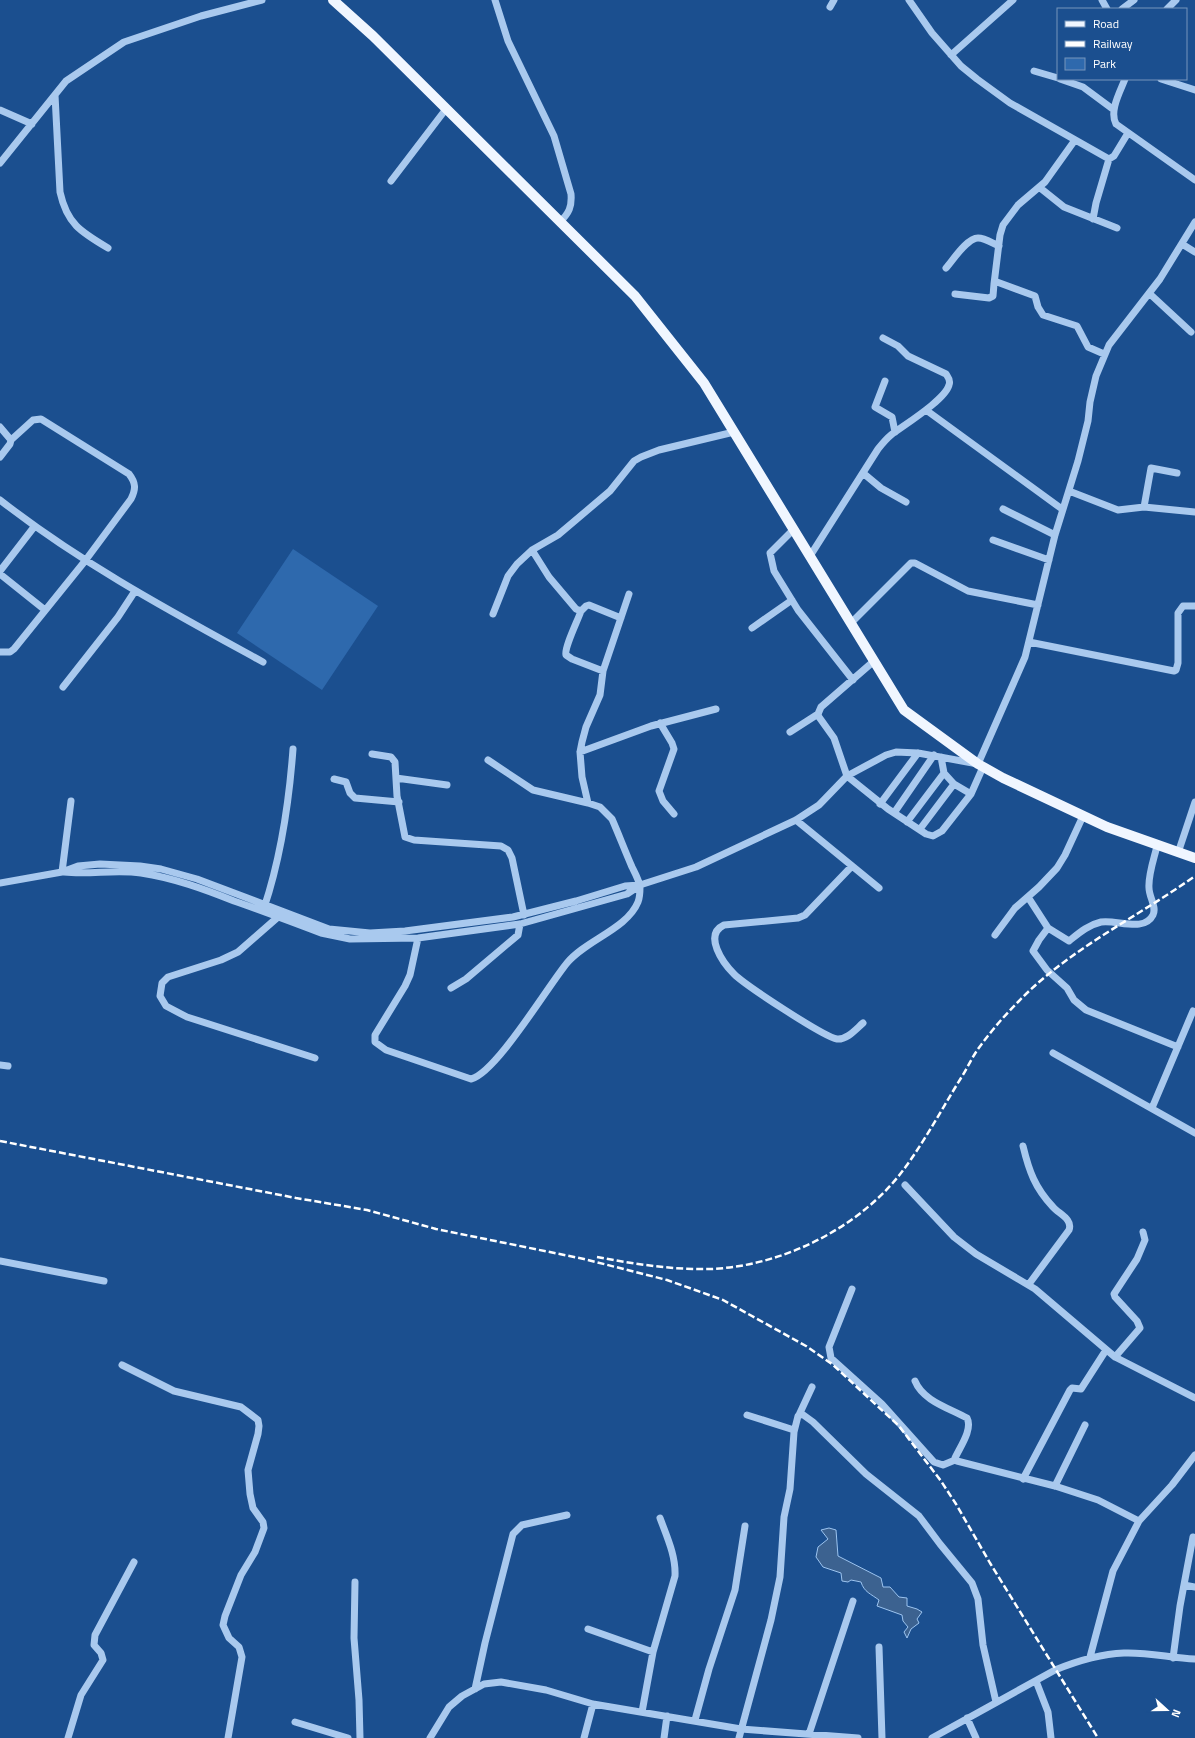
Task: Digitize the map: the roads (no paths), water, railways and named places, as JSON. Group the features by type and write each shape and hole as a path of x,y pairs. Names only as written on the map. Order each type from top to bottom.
{"main road":[{"path":"333,0 373,36 634,296 704,383 904,710 980,765 1003,778 1083,816 1158,846 1195,858"}],"street":[{"path":"0,163 66,81 124,42 201,16 262,0"},
{"path":"495,0 508,41 554,136 571,194 570,210 560,222"},
{"path":"830,7 834,0"},
{"path":"909,0 932,33 951,55 977,79 1010,103 1109,159"},
{"path":"951,55 1013,0"},
{"path":"1123,8 1134,0"},
{"path":"1168,8 1176,0"},
{"path":"1034,71 1057,78"},
{"path":"1062,80 1083,87 1114,110"},
{"path":"1125,80 1114,110 1114,119 1116,124 1194,177"},
{"path":"1164,80 1195,90"},
{"path":"55,95 60,192 63,205 67,216 84,234 108,248"},
{"path":"391,181 446,108"},
{"path":"0,110 32,124"},
{"path":"1093,219 1096,203 1109,159 1114,156 1128,133"},
{"path":"955,294 989,298 994,294 994,284 1002,230 1009,215 1018,204 1045,182 1075,140"},
{"path":"1039,187 1064,207 1117,228"},
{"path":"818,714 818,717 834,738 847,776 880,804 930,836 936,835 972,794 980,765 1020,671 1030,642 1055,535 1089,419 1090,402 1096,376 1104,354 1109,345 1150,294 1195,222"},
{"path":"946,268 966,244 975,238 985,239 999,246"},
{"path":"1182,244 1195,252"},
{"path":"994,284 997,282 1001,283 1035,296 1038,307 1043,315 1077,326 1088,347 1104,354"},
{"path":"1150,294 1191,332"},
{"path":"810,556 878,449 895,432 926,410 948,388 950,382 949,377 946,374 908,356 898,346 883,338"},
{"path":"885,381 875,407 892,417 895,432"},
{"path":"926,410 1062,509"},
{"path":"0,457 10,444 11,440 33,420 41,420 129,474 134,480 135,487 131,499 85,561 14,649 10,652 0,652"},
{"path":"0,428 11,440"},
{"path":"493,614 508,576 517,564 532,550 558,535 610,491 629,466 641,457 659,450 719,437 734,432"},
{"path":"1144,507 1151,468 1177,473"},
{"path":"863,473 877,486 906,502"},
{"path":"1069,491 1118,510 1144,507 1195,512"},
{"path":"0,500 34,526 85,561 134,591 263,662"},
{"path":"1003,509 1055,535"},
{"path":"34,526 0,572 45,610"},
{"path":"794,529 774,548 769,555 773,562 774,571 792,600 817,635 853,680"},
{"path":"993,540 1049,560"},
{"path":"532,550 555,586 576,609 581,611"},
{"path":"851,623 911,563 915,563 968,591 1038,605"},
{"path":"63,687 106,633 134,591"},
{"path":"588,803 582,777 580,752 583,734 600,695 603,671 629,594"},
{"path":"752,628 792,600"},
{"path":"603,671 572,660 566,655 566,647 581,611 586,606 589,605 621,618"},
{"path":"1030,642 1174,671 1176,670 1178,663 1178,613 1183,606 1195,606"},
{"path":"790,732 818,714 821,707 874,661"},
{"path":"580,752 622,735 660,723 716,709"},
{"path":"660,723 674,749 659,791 663,801 674,814"},
{"path":"264,908 277,858 288,805 293,749"},
{"path":"0,883 62,872 78,866 100,864 140,866 180,874 264,908 320,926 340,931 405,935 418,938 518,924 627,894 640,886 696,867 796,820 819,805 847,776 886,755 896,752 918,752 980,765"},
{"path":"880,804 918,752"},
{"path":"372,754 391,757 395,762 399,802 405,837 409,839 501,846 508,850 512,858 524,915"},
{"path":"937,756 944,773 954,784 972,794"},
{"path":"894,814 937,756"},
{"path":"418,938 407,980 376,1035 375,1042 386,1050 401,1056 471,1079 477,1077 512,1039 568,961 596,939 622,923 638,902 640,886 612,819 600,807 533,790 488,760"},
{"path":"907,822 944,773"},
{"path":"396,778 447,785"},
{"path":"334,780 346,782 350,792 356,798 399,802"},
{"path":"920,829 954,784"},
{"path":"62,872 71,801"},
{"path":"1178,853 1195,802"},
{"path":"995,935 1009,915 1059,866 1083,816"},
{"path":"796,820 879,888"},
{"path":"1028,897 1048,928 1069,941 1088,927 1100,922 1112,921 1140,924 1148,921 1153,915 1154,909 1148,888 1158,846"},
{"path":"852,866 805,915 798,918 724,925 720,927 715,935 715,945 720,955 734,974 800,1019 824,1033 836,1038 844,1038 863,1023"},
{"path":"264,908 278,917 320,933 339,938 370,940 524,915 625,886 640,886"},
{"path":"278,917 238,952 221,960 168,977 162,984 160,996 166,1006 187,1017 315,1058"},
{"path":"451,988 466,980 518,934 518,924 513,917"},
{"path":"1048,928 1033,951 1047,970 1067,988 1070,995 1077,1003 1086,1010 1178,1047"},
{"path":"1152,1108 1193,1010"},
{"path":"1052,1053 1195,1133"},
{"path":"1023,1146 1028,1167 1035,1184 1054,1208 1068,1220 1071,1226 1029,1284"},
{"path":"905,1185 924,1208 954,1237 976,1254 1029,1284 1068,1315 1115,1357 1195,1398"},
{"path":"1115,1357 1140,1328 1137,1321 1114,1294 1139,1255 1145,1242 1143,1232"},
{"path":"0,1262 104,1281"},
{"path":"852,1289 829,1347 832,1358 882,1404 934,1462 943,1465 956,1460 968,1430 967,1418 927,1398 918,1389 915,1381"},
{"path":"1023,1479 1070,1390 1072,1388 1081,1389 1106,1350"},
{"path":"122,1365 174,1391 242,1407 258,1420 258,1434 248,1470 253,1508 263,1522 264,1528 254,1552 241,1575 223,1625 229,1638 239,1647 242,1657 228,1738"},
{"path":"739,1738 771,1620 780,1577 784,1517 791,1481 794,1430 799,1415 812,1388"},
{"path":"799,1415 804,1414 866,1474 903,1505 919,1516 972,1582 978,1599 983,1645 996,1702"},
{"path":"747,1415 794,1430"},
{"path":"1055,1486 1085,1425"},
{"path":"1090,1657 1113,1570 1139,1521 1172,1485 1195,1455"},
{"path":"956,1460 958,1462 1055,1486 1098,1500 1139,1521"},
{"path":"475,1689 485,1643 513,1534 522,1525 567,1516"},
{"path":"642,1712 653,1652 675,1576 673,1555 660,1518"},
{"path":"695,1720 709,1669 735,1590 745,1526"},
{"path":"1173,1658 1193,1537"},
{"path":"68,1738 81,1695 103,1660 101,1653 94,1645 94,1635 134,1562"},
{"path":"355,1582 354,1638 359,1693 360,1738"},
{"path":"1184,1585 1195,1588"},
{"path":"809,1734 853,1601"},
{"path":"588,1629 653,1652"},
{"path":"879,1647 882,1738"},
{"path":"932,1738 1055,1670 1090,1657 1125,1653 1195,1659"},
{"path":"1036,1681 1048,1712 1051,1738"},
{"path":"430,1738 449,1707 462,1696 484,1684 501,1682 546,1690 593,1704 695,1720 741,1729 858,1738"},
{"path":"584,1738 593,1704"},
{"path":"664,1738 667,1716"},
{"path":"967,1718 976,1738"},
{"path":"295,1722 348,1738"}],"railway":[{"path":"597,1257 682,1269 711,1269 739,1266 766,1260 794,1251 820,1239 845,1224 868,1207 889,1187 907,1165 928,1133 978,1049 1018,1002 1038,983 1081,950 1195,876"},
{"path":"0,1141 296,1198 367,1210 436,1229 584,1259 667,1280 723,1300 806,1346 832,1364 899,1426 941,1481 956,1504 990,1563 1098,1738"}]}
